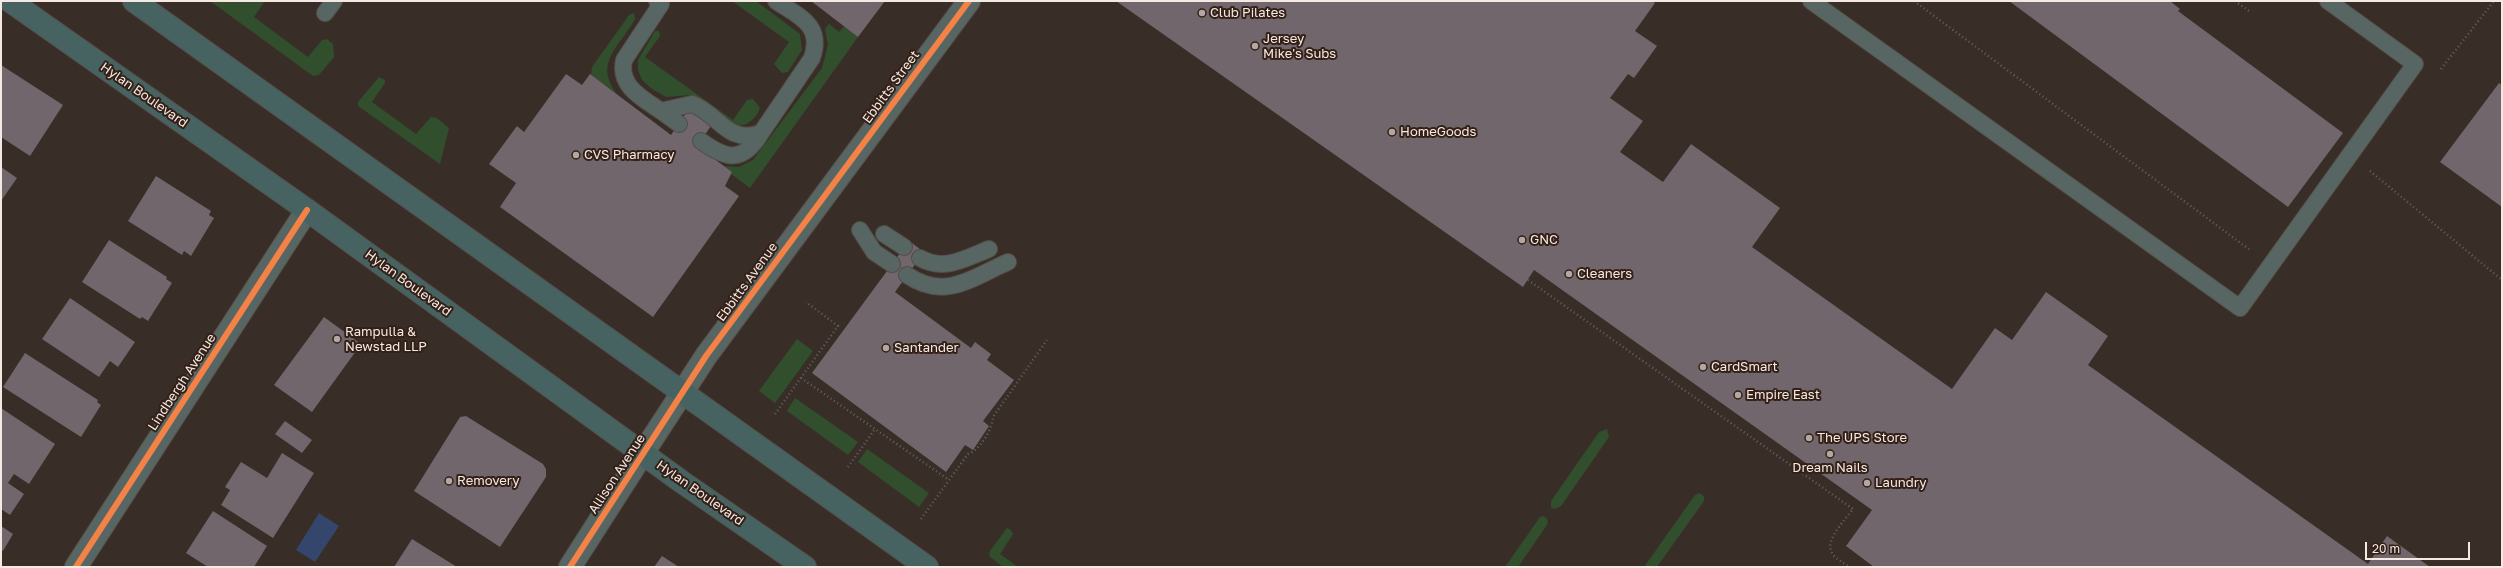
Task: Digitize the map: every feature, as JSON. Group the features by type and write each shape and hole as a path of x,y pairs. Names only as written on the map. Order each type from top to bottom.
{"main road":[{"name":"Hylan Boulevard","path":"10,1 307,210 643,453 804,567"},
{"path":"134,1 927,567"}],"street":[{"name":"Ebbitts Street","path":"831,186 969,1"},
{"name":"Ebbitts Avenue","path":"683,392 706,356 831,186"},
{"name":"Lindbergh Avenue","path":"76,567 307,210"},
{"name":"Allison Avenue","path":"570,567 683,392"}],"lane":[{"path":"701,141 718,153 738,156 745,153 755,144 812,58 816,44 814,31 808,23 776,1"},
{"path":"1811,1 2240,308 2415,64 2328,1"},
{"path":"659,2 629,49 622,70 626,84 679,124"},
{"path":"661,111 692,104 732,132 749,136 761,133"},
{"path":"860,230 874,252 892,264"},
{"path":"884,234 904,247"},
{"path":"920,258 928,263 944,265 957,263 989,249"},
{"path":"907,275 920,284 932,288 945,288 1008,262"}],"path":[{"path":"1914,1 2256,254"},
{"path":"2235,1 2249,11"},
{"path":"2366,167 2502,280"},
{"path":"1528,280 1853,509 1832,538 1830,548 1832,553 1849,567"},
{"path":"775,414 838,326 806,302"},
{"path":"921,520 968,454 974,452 992,426 993,417 1047,340"},
{"path":"801,378 949,480"},
{"path":"848,466 875,429"}],"green space":[{"path":"210,1 265,1 254,17 308,57 322,40 327,39 333,44 334,57 319,75 313,76"},
{"path":"732,1 756,1 800,34 802,50 788,72 782,73 774,64 789,42"},
{"path":"634,13 635,19 611,55 608,64 610,83 617,94 591,75 592,67 629,15"},
{"path":"829,24 839,32 844,26 858,37 750,188 731,174 732,172 724,166 739,167 753,160 822,68 828,45 825,29"},
{"path":"655,31 659,31 660,36 645,57 733,120 747,100 753,99 760,108 756,116 746,124 738,126 734,125 691,95 666,97 652,89 642,80 638,70 638,60"},
{"path":"379,77 385,80 385,83 372,102 416,134 431,117 437,118 449,128 440,164 358,106 358,102"},
{"path":"797,339 813,351 775,403 759,391"},
{"path":"795,398 858,442 848,455 787,411"},
{"path":"1607,429 1609,437 1561,506 1555,509 1551,508 1551,501 1599,432"},
{"path":"867,449 929,493 919,507 858,462"},
{"path":"1699,493 1704,496 1704,501 1657,567 1644,567 1695,495"},
{"path":"1544,516 1548,520 1547,525 1518,567 1505,567 1540,517"},
{"path":"1007,528 1011,530 1013,534 1000,554 1018,567 1003,567 989,556 990,551"}],"water":[{"path":"319,513 339,526 315,562 296,550"}],"building":[{"path":"811,1 885,1 858,37"},
{"path":"1116,1 1652,1 1655,3 1635,31 1657,46 1634,78 1628,74 1610,98 1643,121 1620,152 1663,182 1691,144 1780,208 1752,247 1952,389 1995,328 2012,340 2046,292 2108,336 2088,365 2368,564 2387,536 2430,567 1874,567 1846,546 1872,510 1534,270 1523,287"},
{"path":"2009,1 2170,1 2180,9 2178,11 2343,133 2288,207"},
{"path":"1,65 63,105 30,156 1,137"},
{"path":"566,74 582,85 590,74 671,135 688,110 711,126 697,146 732,172 725,186 739,196 653,317 500,207 516,183 489,164 517,126 524,132"},
{"path":"2499,83 2502,85 2502,207 2440,162"},
{"path":"1,167 17,178 1,201"},
{"path":"156,176 211,211 209,215 214,218 191,256 184,251 182,255 128,221"},
{"path":"109,240 167,277 166,279 172,283 148,321 142,317 140,319 82,282"},
{"path":"909,241 924,252 895,292 971,348 975,342 991,354 987,360 1014,380 983,421 989,426 973,450 965,445 946,472 812,373"},
{"path":"70,298 135,342 118,367 110,361 99,377 42,339"},
{"path":"324,317 361,344 312,412 274,385"},
{"path":"25,353 98,400 97,402 101,405 81,437 3,387"},
{"path":"1,408 55,444 29,484 14,474 8,483 24,494 10,515 1,509"},
{"path":"466,416 543,464 546,469 546,477 500,547 414,491 460,417"},
{"path":"285,421 312,440 302,453 275,434"},
{"path":"282,453 314,473 273,538 221,505 230,490 225,487 241,462 267,478"},
{"path":"213,511 267,546 254,567 208,567 186,553"},
{"path":"1,526 13,534 3,551 1,549"},
{"path":"412,539 457,567 394,567"},
{"path":"662,556 679,567 654,567"}],"cycle path":[{"path":"570,567 706,356 969,1"},
{"path":"76,567 307,210"}],"place":[{"name":"Club Pilates","path":"1202,13"},
{"name":"Jersey Mike's Subs","path":"1255,46"},
{"name":"HomeGoods","path":"1392,132"},
{"name":"CVS Pharmacy","path":"576,155"},
{"name":"GNC","path":"1522,240"},
{"name":"Cleaners","path":"1569,274"},
{"name":"Rampulla & Newstad LLP","path":"337,339"},
{"name":"Santander","path":"886,348"},
{"name":"CardSmart","path":"1703,367"},
{"name":"Empire East","path":"1738,395"},
{"name":"The UPS Store","path":"1809,438"},
{"name":"Dream Nails","path":"1830,454"},
{"name":"Removery","path":"449,481"},
{"name":"Laundry","path":"1867,483"}]}
